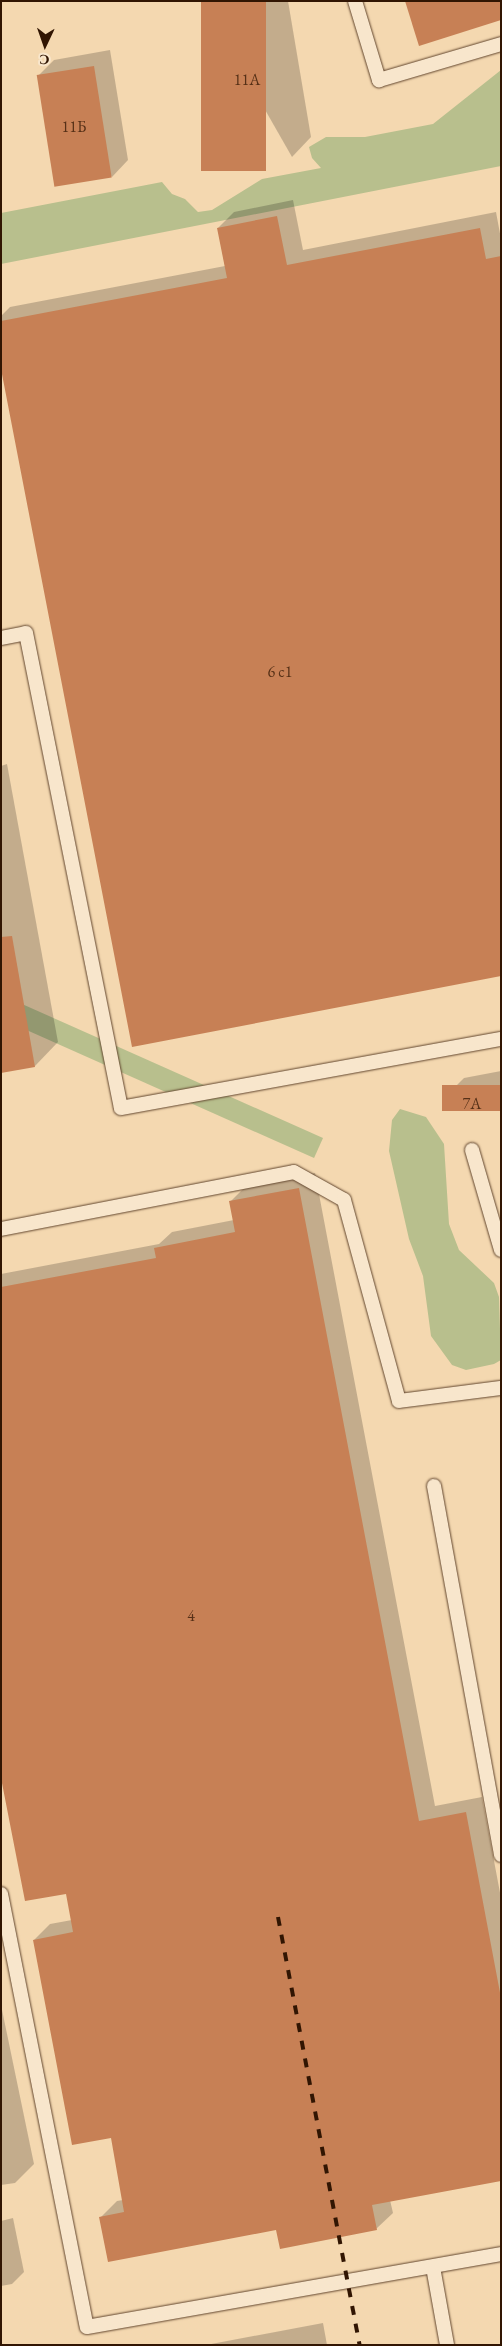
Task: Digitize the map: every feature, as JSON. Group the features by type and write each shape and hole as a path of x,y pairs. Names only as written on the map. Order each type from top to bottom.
{"lane":[{"path":"355,1 378,80 501,44"},
{"path":"1,638 26,633 121,1108 501,1039"},
{"path":"472,1150 501,1250"},
{"path":"1,1229 294,1172 344,1200 399,1401 501,1388"},
{"path":"434,1486 496,1798 501,1855"},
{"path":"1,1894 4,1920 87,2326 501,2254"},
{"path":"433,2267 447,2345"}],"green space":[{"path":"501,70 501,166 1,264 1,213 162,182 172,194 185,199 198,212 212,210 262,179 321,168 312,158 309,147 326,137 365,137 433,124"},
{"path":"24,1005 323,1138 314,1158 15,1025"},
{"path":"400,1109 426,1117 444,1144 449,1224 459,1250 494,1283 499,1297 501,1360 494,1364 466,1370 452,1365 431,1336 423,1276 409,1239 389,1151 392,1120"}],"building":[{"path":"201,1 266,1 266,171 201,171"},
{"path":"405,1 501,1 501,20 419,46"},
{"path":"94,66 112,178 54,187 37,75"},
{"path":"277,216 287,265 480,228 486,259 501,256 501,976 132,1047 1,369 1,321 227,278 217,228"},
{"path":"12,936 35,1067 1,1073 1,937"},
{"path":"442,1085 501,1085 501,1111 442,1111"},
{"path":"299,1188 419,1821 466,1812 501,1998 501,2181 372,2205 377,2230 280,2249 276,2230 108,2262 99,2217 124,2212 111,2138 72,2145 33,1940 73,1932 66,1894 25,1901 1,1778 1,1287 156,1258 154,1248 235,1232 229,1201"}],"railway":[{"path":"278,1917 360,2345"}]}
